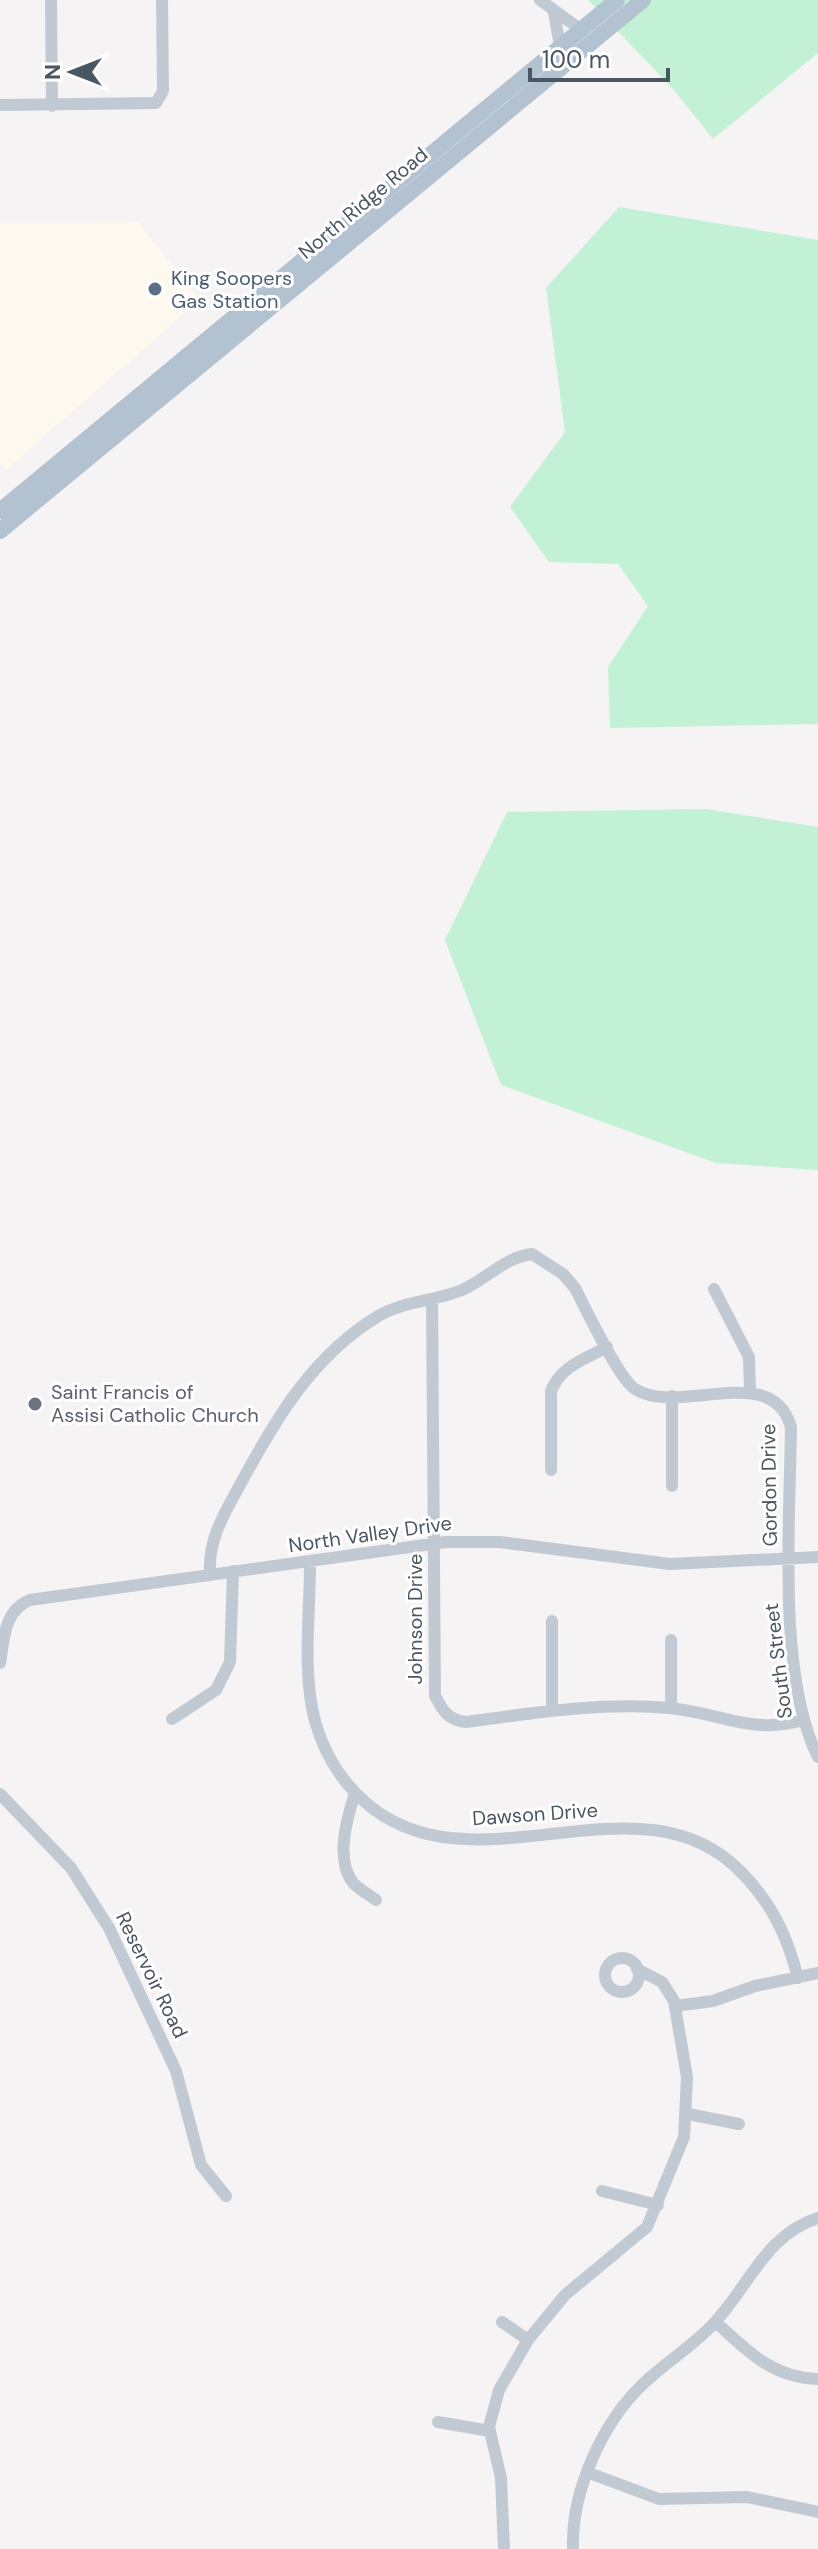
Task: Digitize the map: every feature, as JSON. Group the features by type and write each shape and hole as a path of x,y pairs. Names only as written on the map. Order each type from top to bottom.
{"main road":[{"name":"North Ridge Road","path":"0,511 617,0"},
{"path":"606,30 609,18 630,0"},
{"name":"North Ridge Road","path":"0,531 643,0"},
{"path":"539,85 581,39 580,29"}],"street":[{"path":"51,0 52,106"},
{"path":"0,105 148,106 159,101 163,91 162,0"},
{"path":"540,0 580,29"},
{"path":"554,13 560,46"},
{"name":"Gordon Drive","path":"210,1573 209,1551 215,1531 294,1393 330,1354 371,1321 404,1305 432,1301 466,1288 506,1261 532,1254 563,1274 575,1288 633,1388 650,1396 750,1393 779,1402 786,1410 791,1427 790,1559"},
{"path":"714,1289 749,1357 750,1393"},
{"name":"Johnson Drive","path":"432,1301 435,1696 443,1711 453,1720 466,1722 552,1711 671,1708 748,1726 771,1727 803,1720"},
{"path":"551,1470 551,1391 556,1379 566,1368 607,1347"},
{"path":"672,1396 672,1486"},
{"name":"North Valley Drive","path":"0,1663 9,1619 26,1602 210,1573 310,1564 434,1543 499,1542 659,1564 818,1557"},
{"name":"South Street","path":"790,1559 796,1678 803,1720 818,1757"},
{"name":"Dawson Drive","path":"310,1564 310,1682 314,1718 328,1756 355,1793 393,1822 443,1838 534,1838 621,1828 661,1831 703,1842 730,1860 771,1906 786,1938 798,1978"},
{"path":"172,1719 216,1690 230,1662 233,1571"},
{"path":"552,1621 552,1711"},
{"path":"671,1640 671,1708"},
{"path":"355,1793 345,1838 346,1866 352,1882 376,1900"},
{"name":"Reservoir Road","path":"0,1794 71,1868 109,1928 176,2071 201,2165 226,2196"},
{"path":"504,2549 501,2478 490,2431 496,2398 528,2340 586,2273 643,2232 658,2205 682,2146 688,2114 685,2061 675,2006 662,1982 637,1969"},
{"path":"675,2006 713,2001 755,1986 818,1973"},
{"path":"688,2114 739,2124"},
{"path":"602,2191 658,2205"},
{"path":"573,2549 575,2516 589,2473 608,2428 625,2403 716,2322 772,2245 795,2228 818,2218"},
{"path":"502,2322 528,2340"},
{"path":"716,2322 760,2362 786,2376 818,2379"},
{"path":"438,2422 490,2431"},
{"path":"589,2473 659,2499 739,2496 818,2512"}],"shaded area":[{"path":"138,222 200,300 6,470 0,463 0,223"}],"green space":[{"path":"588,0 818,0 818,53 713,139 674,90"},
{"path":"619,207 818,240 818,724 610,728 608,667 648,606 618,564 549,562 510,507 565,432 546,288"},
{"path":"706,809 818,827 818,1170 716,1163 501,1085 445,940 507,812"}],"place":[{"name":"King Soopers Gas Station","path":"155,289"},
{"name":"Saint Francis of Assisi Catholic Church","path":"35,1404"}]}
